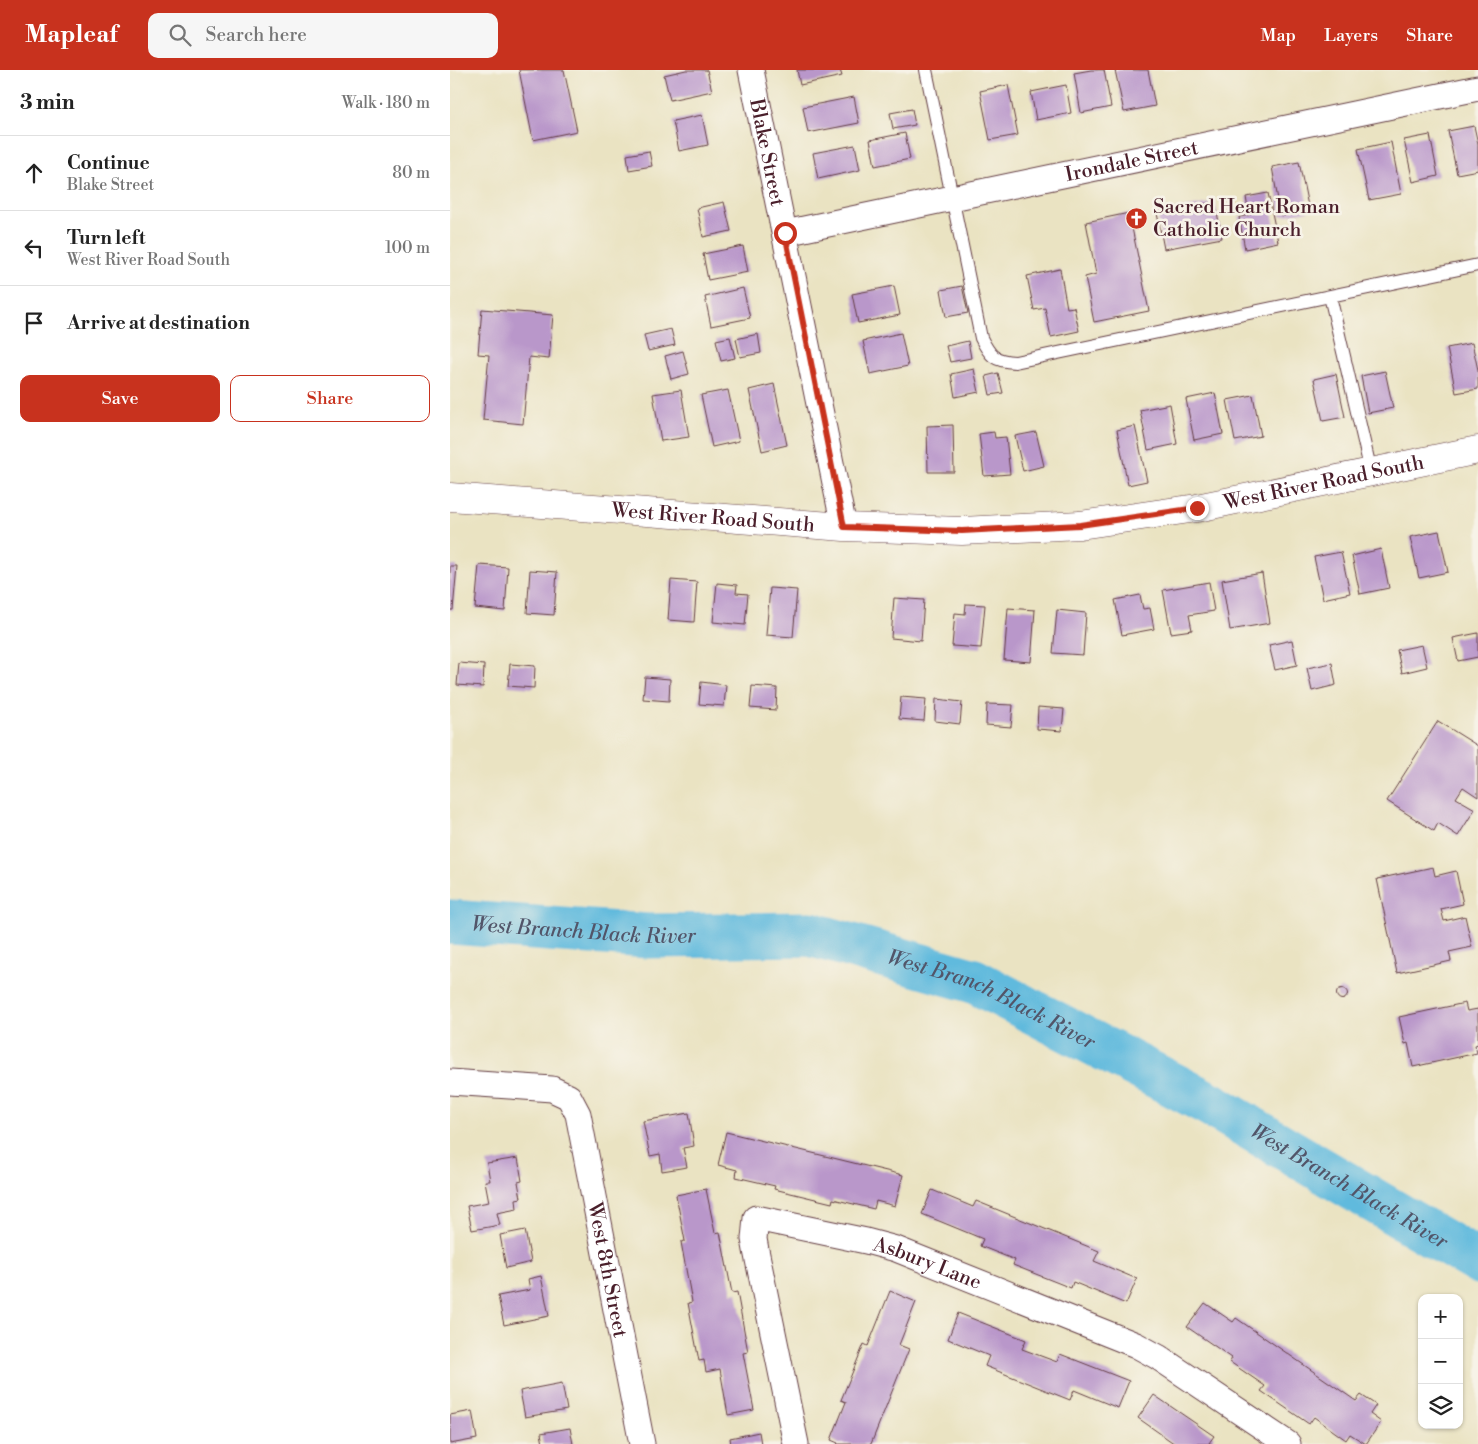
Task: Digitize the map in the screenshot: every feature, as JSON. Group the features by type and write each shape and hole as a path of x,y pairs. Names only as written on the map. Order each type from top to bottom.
{"main road":[{"name":"West River Road South","path":"450,497 844,527 962,531 1080,525 1197,508 1478,450"}],"street":[{"name":"Blake Street","path":"751,70 844,527"},
{"name":"Irondale Street","path":"785,233 1478,88"},
{"name":"West 8th Street","path":"450,1082 552,1089 569,1097 578,1114 642,1444"},
{"name":"Asbury Lane","path":"796,1444 754,1238 756,1218 866,1241 896,1250 1136,1345 1158,1357 1288,1444"}],"lane":[{"path":"926,70 981,338 988,353 1002,362 1015,362 1478,265"},
{"path":"1330,296 1371,472"}],"building":[{"path":"519,70 564,70 577,131 533,140"},
{"path":"686,70 707,70 712,91 670,100 664,75"},
{"path":"797,70 840,70 842,76 800,85"},
{"path":"1104,70 1111,107 1081,113 1074,73"},
{"path":"1115,70 1148,70 1155,106 1124,112"},
{"path":"1008,85 1018,135 990,140 980,91"},
{"path":"1066,85 1071,113 1036,120 1031,92"},
{"path":"854,97 859,123 808,133 803,107"},
{"path":"912,109 915,125 893,129 890,113"},
{"path":"702,115 708,145 679,151 673,121"},
{"path":"1474,126 1478,144 1478,170 1457,174 1448,131"},
{"path":"905,133 910,159 875,166 870,140"},
{"path":"1430,135 1438,176 1413,182 1404,140"},
{"path":"1391,142 1401,194 1369,200 1358,149"},
{"path":"855,145 860,170 818,179 813,153"},
{"path":"649,151 652,166 629,170 627,155"},
{"path":"1299,162 1309,211 1281,216 1272,167"},
{"path":"1268,193 1278,242 1245,249 1239,217 1249,215 1246,197"},
{"path":"724,202 731,231 703,237 697,208"},
{"path":"1215,202 1222,238 1164,249 1157,213"},
{"path":"1129,213 1149,311 1094,322 1085,277 1096,274 1086,222"},
{"path":"743,246 748,272 708,280 703,254"},
{"path":"1060,269 1067,308 1074,307 1079,331 1051,337 1045,308 1034,310 1027,276"},
{"path":"894,286 900,315 858,323 852,294"},
{"path":"962,286 968,313 946,317 941,290"},
{"path":"743,288 750,318 711,326 705,297"},
{"path":"482,309 553,315 549,359 529,357 523,424 483,420 489,355 478,354"},
{"path":"671,329 675,345 648,351 644,335"},
{"path":"901,333 908,366 870,374 863,341"},
{"path":"758,334 761,353 740,357 736,339"},
{"path":"730,337 735,358 721,361 716,340"},
{"path":"968,341 971,358 950,362 946,346"},
{"path":"1472,343 1478,370 1478,389 1456,393 1447,348"},
{"path":"683,351 689,374 671,379 665,356"},
{"path":"974,369 979,392 955,397 951,374"},
{"path":"1385,371 1393,408 1368,413 1361,376"},
{"path":"998,373 1003,393 990,395 986,376"},
{"path":"1336,374 1345,417 1323,421 1314,379"},
{"path":"774,384 787,445 762,451 749,390"},
{"path":"681,390 689,437 661,441 653,394"},
{"path":"728,390 739,441 712,447 701,395"},
{"path":"1215,393 1223,434 1194,440 1186,399"},
{"path":"1253,395 1261,436 1235,441 1227,400"},
{"path":"1170,404 1177,444 1148,450 1140,410"},
{"path":"953,425 954,472 928,472 927,426"},
{"path":"1135,426 1147,481 1128,485 1117,430"},
{"path":"994,432 995,438 1006,437 1010,474 984,476 979,434"},
{"path":"1036,432 1044,466 1023,471 1015,436"},
{"path":"1439,531 1448,572 1419,578 1410,537"},
{"path":"1381,549 1389,588 1360,594 1352,556"},
{"path":"1341,552 1350,593 1323,599 1314,557"},
{"path":"479,565 508,567 505,611 475,608"},
{"path":"450,566 457,566 453,610 450,610"},
{"path":"530,570 557,572 554,615 527,613"},
{"path":"1262,573 1270,623 1230,630 1222,580"},
{"path":"671,580 697,582 694,622 668,620"},
{"path":"1209,582 1214,611 1189,615 1192,630 1171,633 1163,590"},
{"path":"717,583 737,585 736,593 748,594 745,625 713,622"},
{"path":"770,588 797,590 793,637 766,635"},
{"path":"1140,595 1143,609 1150,608 1154,629 1122,635 1115,600"},
{"path":"894,598 924,600 921,641 891,638"},
{"path":"966,604 985,605 981,648 952,646 955,613 965,614"},
{"path":"1008,608 1035,610 1031,662 1004,660"},
{"path":"1057,610 1086,613 1083,655 1053,653"},
{"path":"1478,633 1478,657 1458,661 1453,638"},
{"path":"1292,640 1297,665 1275,670 1269,645"},
{"path":"1422,645 1427,667 1402,673 1397,650"},
{"path":"459,663 484,665 483,687 457,685"},
{"path":"1332,663 1336,685 1312,691 1307,668"},
{"path":"510,664 535,666 534,688 508,686"},
{"path":"645,677 670,679 669,701 643,699"},
{"path":"701,682 726,685 724,706 699,704"},
{"path":"752,686 777,688 776,710 750,708"},
{"path":"901,697 926,699 924,721 899,719"},
{"path":"936,699 962,702 960,724 935,721"},
{"path":"987,704 1013,705 1011,727 986,725"},
{"path":"1038,707 1064,709 1062,731 1037,729"},
{"path":"1438,721 1478,746 1478,797 1463,787 1456,798 1475,809 1458,836 1438,823 1434,831 1387,801"},
{"path":"1433,867 1435,876 1456,871 1463,904 1441,909 1444,921 1465,916 1472,947 1449,952 1451,961 1397,973 1377,879"},
{"path":"1342,988 1348,994 1342,1000 1336,994"},
{"path":"1465,1003 1467,1011 1478,1009 1478,1044 1475,1045 1477,1053 1413,1067 1408,1043 1405,1044 1399,1017"},
{"path":"689,1113 694,1146 683,1148 687,1167 662,1171 660,1154 650,1156 643,1121"},
{"path":"726,1132 903,1175 895,1206 876,1201 874,1209 833,1199 832,1203 774,1189 775,1186 736,1177 737,1170 718,1165"},
{"path":"518,1158 522,1181 518,1182 521,1198 516,1199 517,1209 497,1213 500,1225 472,1230 467,1206 489,1202 485,1181 490,1181 487,1163"},
{"path":"706,1189 715,1233 720,1232 732,1293 737,1292 748,1352 743,1353 754,1410 728,1415 720,1369 706,1372 704,1360 699,1361 688,1303 692,1302 681,1242 685,1241 676,1195"},
{"path":"932,1190 973,1207 976,1201 1099,1251 1094,1261 1137,1279 1126,1304 1073,1282 1071,1288 1013,1265 1015,1260 980,1246 983,1239 922,1214"},
{"path":"525,1230 531,1262 506,1268 500,1235"},
{"path":"541,1276 549,1316 504,1325 498,1296 530,1290 528,1279"},
{"path":"890,1291 916,1302 899,1345 909,1349 871,1444 837,1444 831,1440 846,1402 841,1400 864,1344 868,1346"},
{"path":"1205,1303 1233,1322 1236,1318 1356,1401 1361,1395 1376,1405 1370,1414 1381,1422 1366,1444 1350,1434 1346,1440 1314,1417 1309,1424 1261,1391 1265,1386 1230,1362 1232,1358 1187,1327"},
{"path":"958,1313 1026,1340 1022,1349 1057,1362 1060,1354 1129,1381 1118,1408 1074,1390 1070,1400 985,1366 989,1356 948,1339"},
{"path":"562,1383 567,1410 525,1417 520,1391"},
{"path":"1154,1395 1214,1436 1209,1443 1212,1444 1175,1444 1138,1418"},
{"path":"472,1411 477,1439 450,1444 450,1415"},
{"path":"570,1428 573,1444 543,1444 541,1433"},
{"path":"759,1432 761,1444 731,1444 730,1438"}],"waterway":[{"name":"West Branch Black River","path":"450,922 648,936 810,934 974,981 1210,1104 1478,1262"}],"place":[{"name":"Sacred Heart Roman Catholic Church","path":"1137,218"}],"route":[{"path":"785,233 844,527 962,531 1080,525 1197,508"}]}
